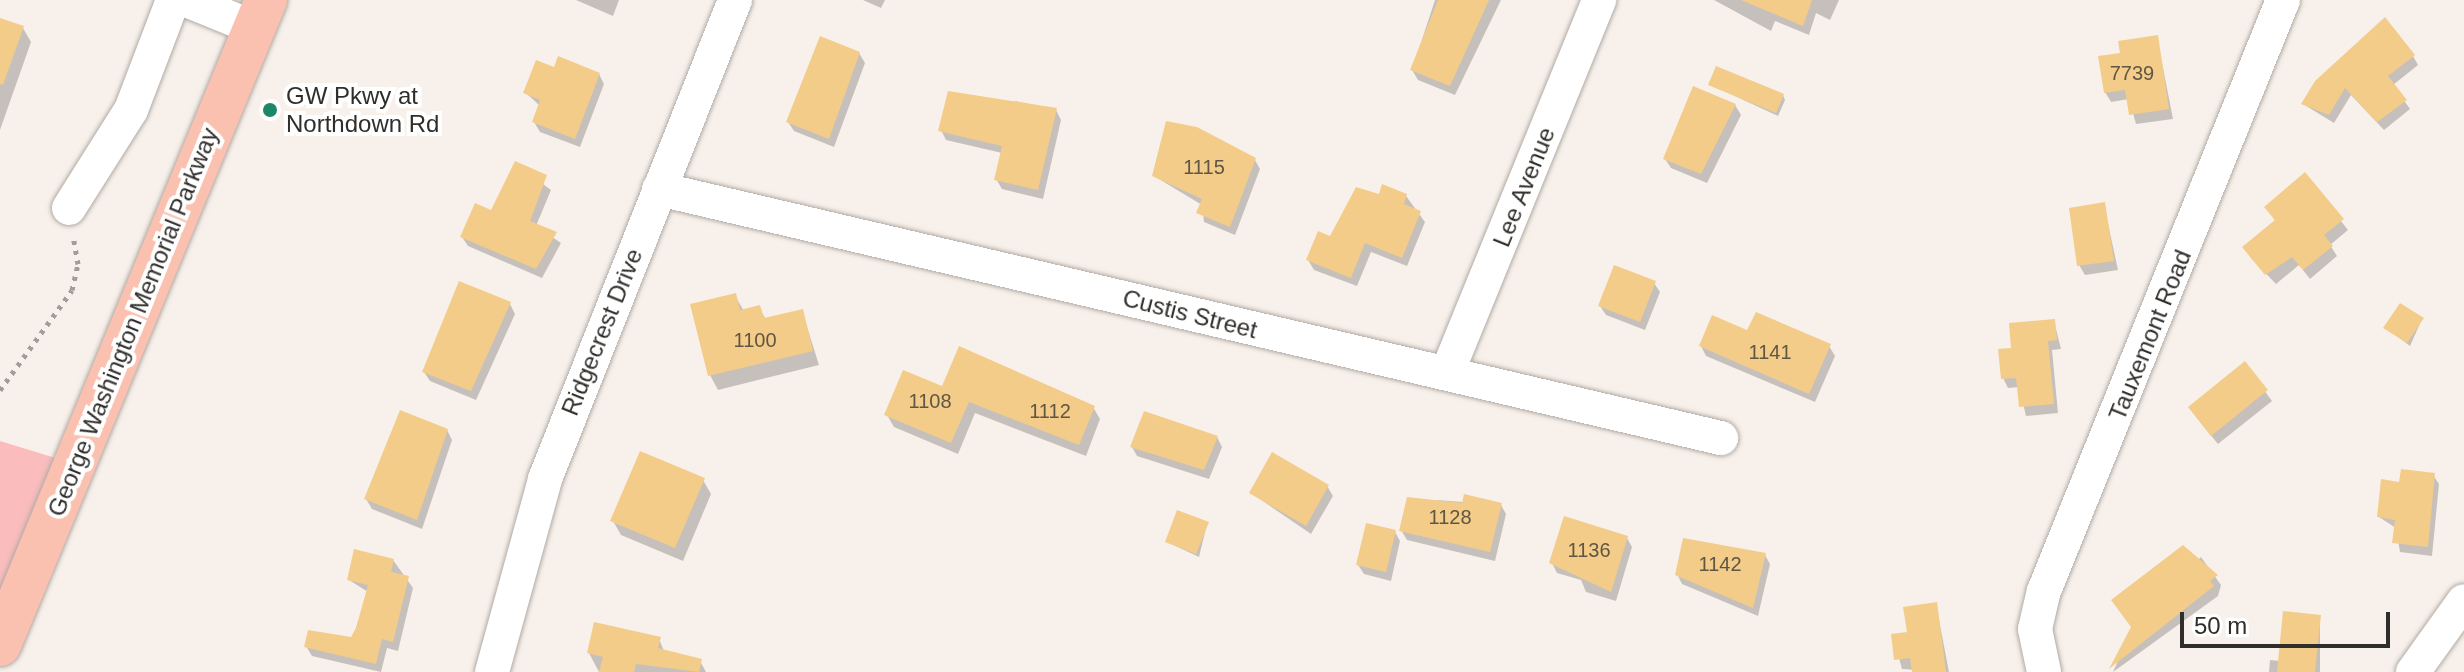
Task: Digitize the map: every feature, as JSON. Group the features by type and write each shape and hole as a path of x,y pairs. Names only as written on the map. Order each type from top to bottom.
{"main road":[{"name":"George Washington Memorial Parkway","path":"0,645 260,14"}],"street":[{"path":"69,208 131,110 173,0"},
{"path":"186,0 260,14"},
{"name":"Ridgecrest Drive","path":"492,672 545,479 735,0"},
{"name":"Lee Avenue","path":"1447,373 1599,0"},
{"name":"Tauxemont Road","path":"2044,672 2035,629 2044,591 2283,0"},
{"name":"Custis Street","path":"659,189 1721,438"},
{"path":"2413,672 2464,601"}],"path":[{"path":"0,390 72,290 78,264 69,208"}],"shaded area":[{"path":"0,441 75,464 0,645"}],"building":[{"path":"1438,0 1489,0 1450,86 1410,70"},
{"path":"1741,0 1812,0 1803,26"},
{"path":"2385,17 2415,55 2388,76 2407,100 2377,122 2345,88 2329,115 2301,104 2315,81"},
{"path":"0,18 24,26 3,85 0,84"},
{"path":"2158,35 2169,109 2129,115 2125,90 2104,93 2098,56 2120,53 2118,41"},
{"path":"820,36 860,52 829,139 786,122"},
{"path":"558,56 600,73 575,139 532,122 540,100 523,93 536,60 554,67"},
{"path":"1716,66 1784,94 1776,113 1708,85"},
{"path":"1693,86 1736,104 1701,174 1663,159"},
{"path":"948,91 1057,108 1038,190 994,180 1002,146 938,131"},
{"path":"1166,121 1197,127 1256,158 1230,227 1196,213 1202,199 1152,176"},
{"path":"515,161 547,175 530,221 557,232 536,269 460,237 475,203 491,210"},
{"path":"2305,172 2344,219 2324,235 2333,246 2303,270 2292,257 2265,275 2242,247 2275,220 2264,207"},
{"path":"1382,184 1407,194 1404,204 1421,211 1402,258 1365,243 1351,278 1306,260 1318,231 1330,236 1356,187 1379,194"},
{"path":"2105,202 2114,261 2077,266 2069,208"},
{"path":"1614,265 1656,281 1640,322 1598,306"},
{"path":"459,281 511,302 471,391 422,372"},
{"path":"736,293 740,310 760,305 764,318 803,309 813,351 708,376 690,304"},
{"path":"2400,303 2424,318 2407,343 2383,328"},
{"path":"1756,312 1831,344 1809,394 1699,346 1712,315 1747,330"},
{"path":"2055,319 2057,340 2048,341 2054,404 2019,407 2016,378 2001,379 1998,349 2011,348 2009,323"},
{"path":"959,346 1095,406 1079,445 969,402 951,443 884,415 903,370 942,386"},
{"path":"2245,361 2268,390 2211,436 2188,407"},
{"path":"400,410 448,429 417,520 364,499"},
{"path":"1144,411 1218,436 1204,470 1130,447"},
{"path":"640,451 705,478 675,548 610,521"},
{"path":"1272,452 1329,485 1306,526 1249,493"},
{"path":"2401,469 2435,473 2428,547 2392,543 2395,520 2377,517 2381,479 2399,482"},
{"path":"1464,494 1502,503 1490,552 1399,531 1407,497 1462,503"},
{"path":"1177,510 1209,522 1196,554 1165,542"},
{"path":"1564,516 1628,536 1611,592 1549,563"},
{"path":"1366,523 1396,530 1386,572 1356,565"},
{"path":"1683,538 1766,553 1753,608 1675,575"},
{"path":"2183,545 2218,575 2210,581 2214,586 2109,669 2131,627 2111,600"},
{"path":"354,549 394,559 391,572 409,576 393,642 382,639 376,664 304,647 308,630 351,637 356,628 368,585 347,580"},
{"path":"1937,602 1946,672 1912,672 1910,658 1894,660 1891,634 1907,632 1903,607"},
{"path":"2283,611 2321,615 2315,672 2277,672"},
{"path":"594,622 661,637 658,648 702,659 699,672 636,664 634,672 599,672 603,657 587,653"}],"place":[{"name":"GW Pkwy at Northdown Rd","path":"270,110"}]}
